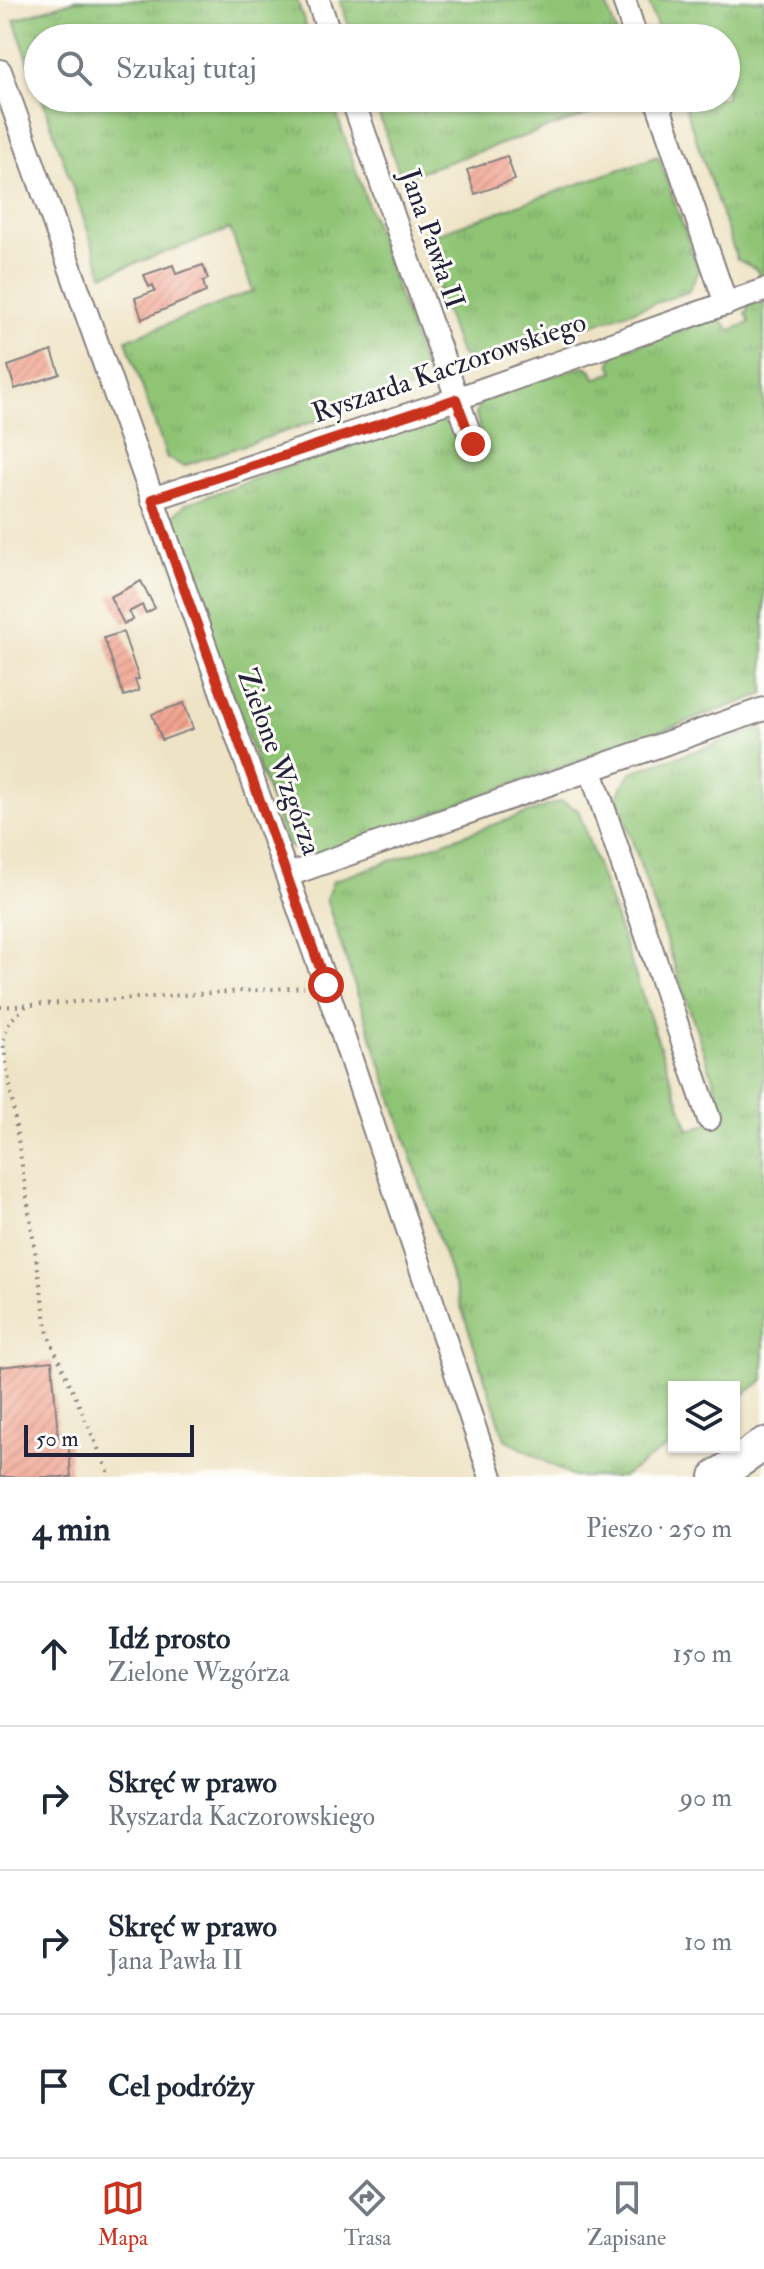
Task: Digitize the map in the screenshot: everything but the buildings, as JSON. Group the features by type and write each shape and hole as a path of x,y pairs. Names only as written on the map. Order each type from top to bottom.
{"highway":[{"path":"716,1477 764,1444"}],"street":[{"path":"318,0 326,24"},
{"path":"624,0 632,24"},
{"name":"Zielone Wzgórza","path":"0,71 288,875 491,1477"},
{"name":"Jana Pawła II","path":"357,112 473,444"},
{"path":"661,112 726,304"},
{"name":"Ryszarda Kaczorowskiego","path":"152,499 456,399 764,290"},
{"path":"288,875 764,709"},
{"path":"591,771 709,1119"}],"path":[{"path":"0,1007 326,985"},
{"path":"26,1006 10,1021 3,1042 48,1335 109,1477"}],"green space":[{"path":"75,0 297,0 305,24 24,24 24,48 14,20"},
{"path":"340,0 605,0 613,24 348,24"},
{"path":"648,0 764,0 764,276 760,277 756,269 737,259 687,112 740,112 740,24 656,24"},
{"path":"47,112 336,112 424,368 416,387 183,466 167,458 126,340 253,291 230,229 103,275"},
{"path":"378,112 596,112 401,178"},
{"path":"658,156 699,271 688,292 480,363 460,354 421,239"},
{"path":"764,301 764,694 313,856 287,846 172,528 176,513 186,504 408,422 437,419 454,427 464,450 483,444 476,414 482,398 585,366 592,370 595,379 614,372 610,363 615,353 718,317 730,330 750,323 746,314 748,306"},
{"path":"764,728 764,1380 740,1397 740,1381 668,1381 668,1446 622,1477 573,1477 505,1439 326,899 333,881 561,801 578,810 689,1130 726,1117 617,796 631,772"}],"route":[{"path":"326,985 152,499 456,399 473,444"}]}
